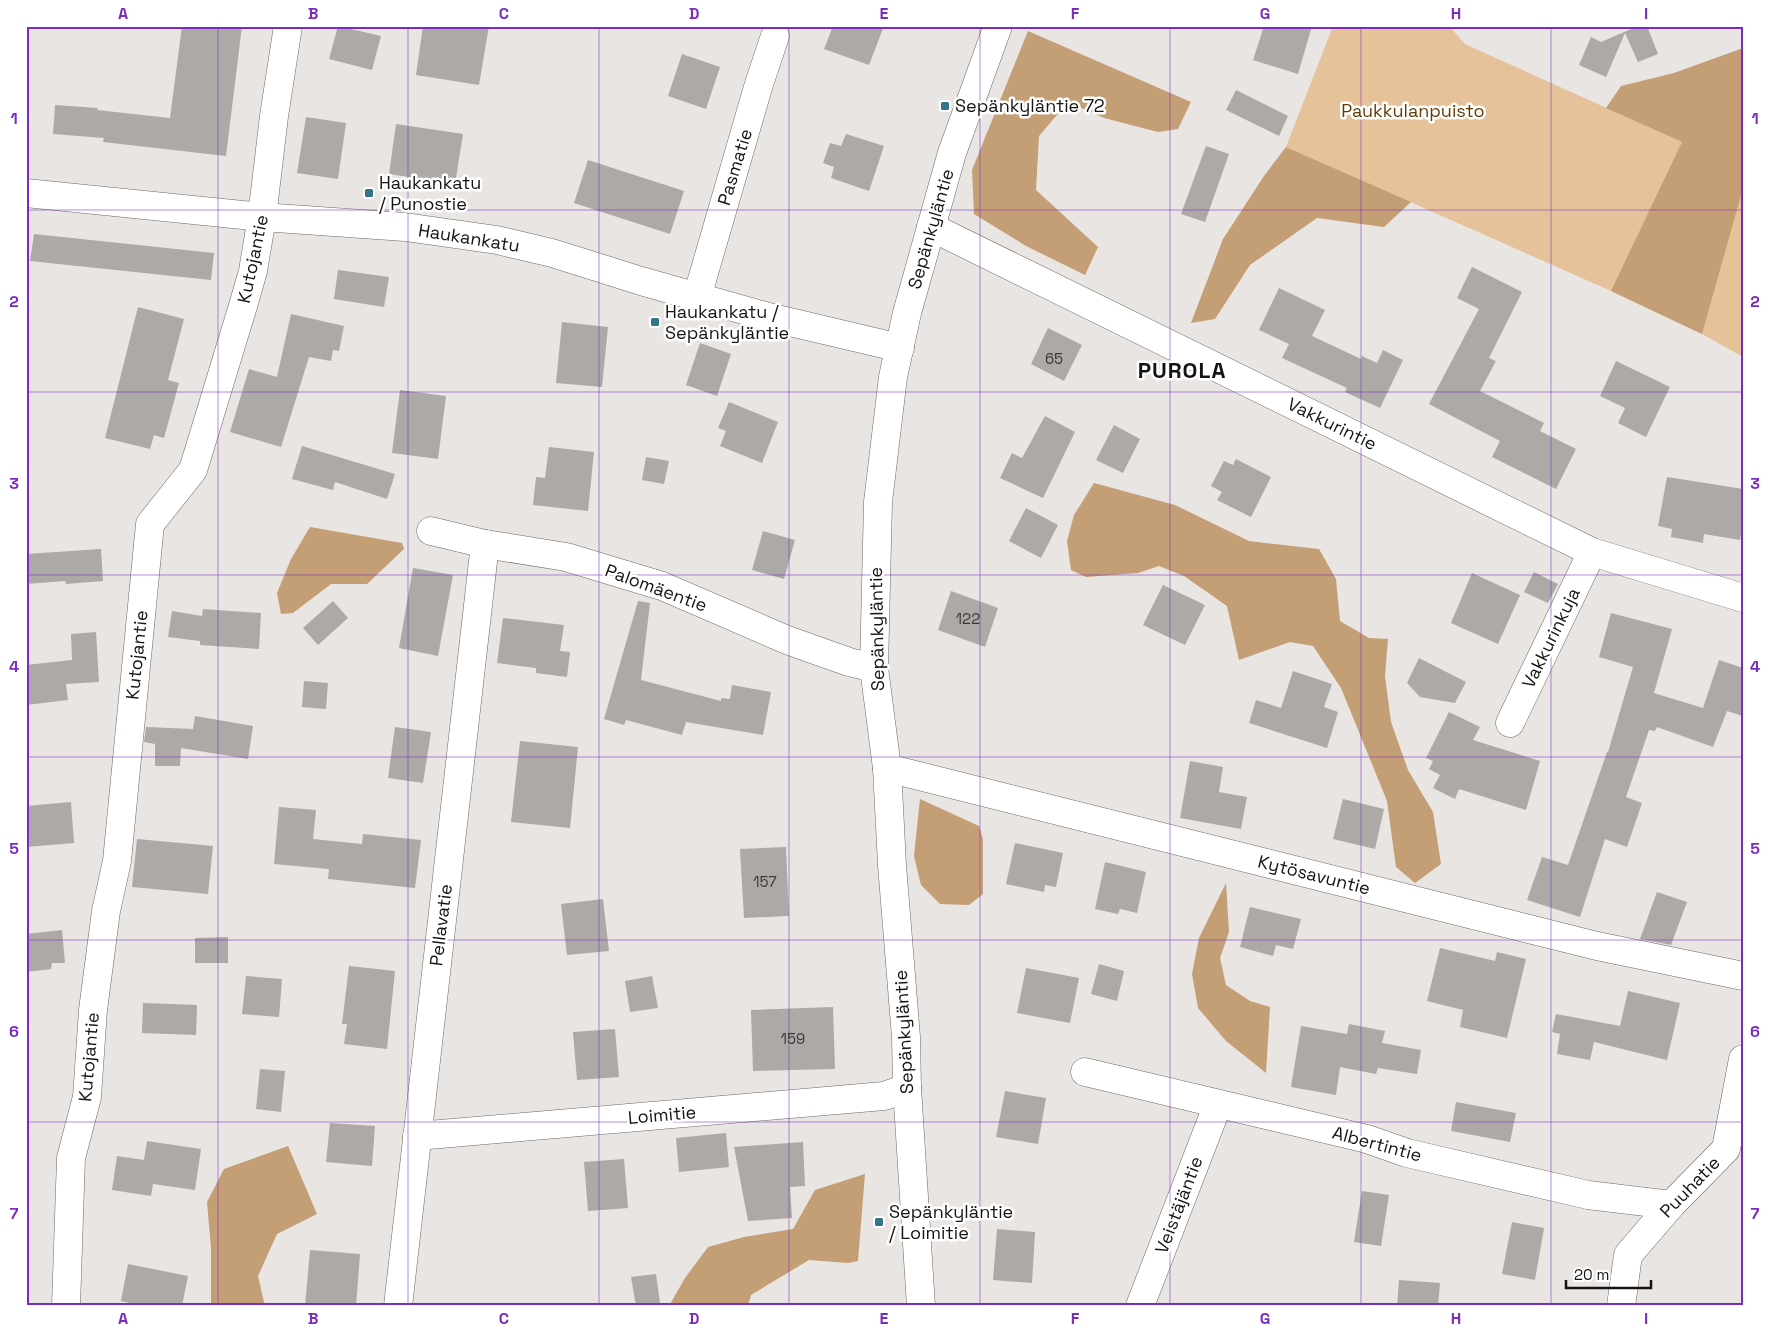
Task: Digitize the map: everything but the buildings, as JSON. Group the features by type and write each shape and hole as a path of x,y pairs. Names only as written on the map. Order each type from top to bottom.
{"street":[{"name":"Kutojantie","path":"66,1306 72,1158 87,1098 93,1010 106,911 117,860 150,524 193,470 253,271 288,26"},
{"name":"Sepänkyläntie","path":"922,1306 887,768 874,668 878,502 894,377 907,313 952,153 998,26"},
{"name":"Pasmatie","path":"697,297 756,93 775,36"},
{"name":"Haukankatu","path":"26,193 262,217 405,227 497,240 552,253 765,316 900,348"},
{"name":"Vakkurintie","path":"931,227 1592,552 1743,598"},
{"name":"Palomäentie","path":"431,531 485,544 566,557 662,586 787,640 849,662 874,668"},
{"name":"Pellavatie","path":"398,1306 485,544"},
{"name":"Vakkurinkuja","path":"1510,723 1592,552"},
{"name":"Kytösavuntie","path":"887,768 1597,946 1743,976"},
{"name":"Puuhatie","path":"1621,1306 1628,1255 1671,1205 1726,1149 1743,1059"},
{"name":"Albertintie","path":"1085,1072 1367,1139 1408,1153 1588,1195 1671,1205"},
{"name":"Loimitie","path":"417,1136 884,1096 907,1088"},
{"name":"Veistäjäntie","path":"1140,1306 1218,1104"}],"green space":[{"name":"Paukkulanpuisto","path":"1333,26 1449,26 1465,44 1682,142 1743,123 1743,357 1702,334 1611,291 1286,147"}],"shaded area":[{"path":"1028,31 1191,102 1178,129 1158,132 1104,118 1068,102 1039,136 1036,190 1098,247 1085,275 1026,246 974,214 972,170"},
{"path":"1743,48 1743,188 1702,334 1611,291 1682,142 1606,108 1621,86 1674,73"},
{"path":"1286,147 1411,202 1384,227 1317,218 1250,265 1215,319 1191,323 1223,239 1264,176"},
{"path":"1094,483 1175,505 1249,541 1319,549 1336,579 1340,621 1369,638 1388,639 1385,676 1391,722 1408,770 1433,812 1441,864 1415,883 1396,867 1387,801 1341,688 1313,646 1290,642 1239,660 1227,606 1184,576 1159,566 1138,573 1086,577 1071,570 1067,541 1074,515"},
{"path":"310,527 402,543 404,549 367,584 331,584 293,613 281,614 277,593 291,559"},
{"path":"920,799 979,826 983,839 983,894 969,905 940,904 921,885 914,856"},
{"path":"1226,883 1229,932 1220,958 1226,985 1250,1001 1270,1007 1266,1073 1226,1041 1198,1008 1192,974 1199,938"},
{"path":"288,1146 317,1214 277,1234 258,1276 265,1306 211,1306 211,1248 207,1202 224,1169"},
{"path":"865,1174 858,1261 848,1263 809,1260 751,1295 748,1306 669,1306 685,1278 708,1247 744,1237 793,1229 815,1190"}],"place":[{"name":"Sepänkyläntie 72","path":"945,106"},
{"name":"Haukankatu / Punostie","path":"369,193"},
{"name":"Haukankatu / Sepänkyläntie","path":"655,322"},
{"name":"Sepänkyläntie / Loimitie","path":"879,1222"}],"district":[{"name":"PUROLA","path":"1182,370"}]}
